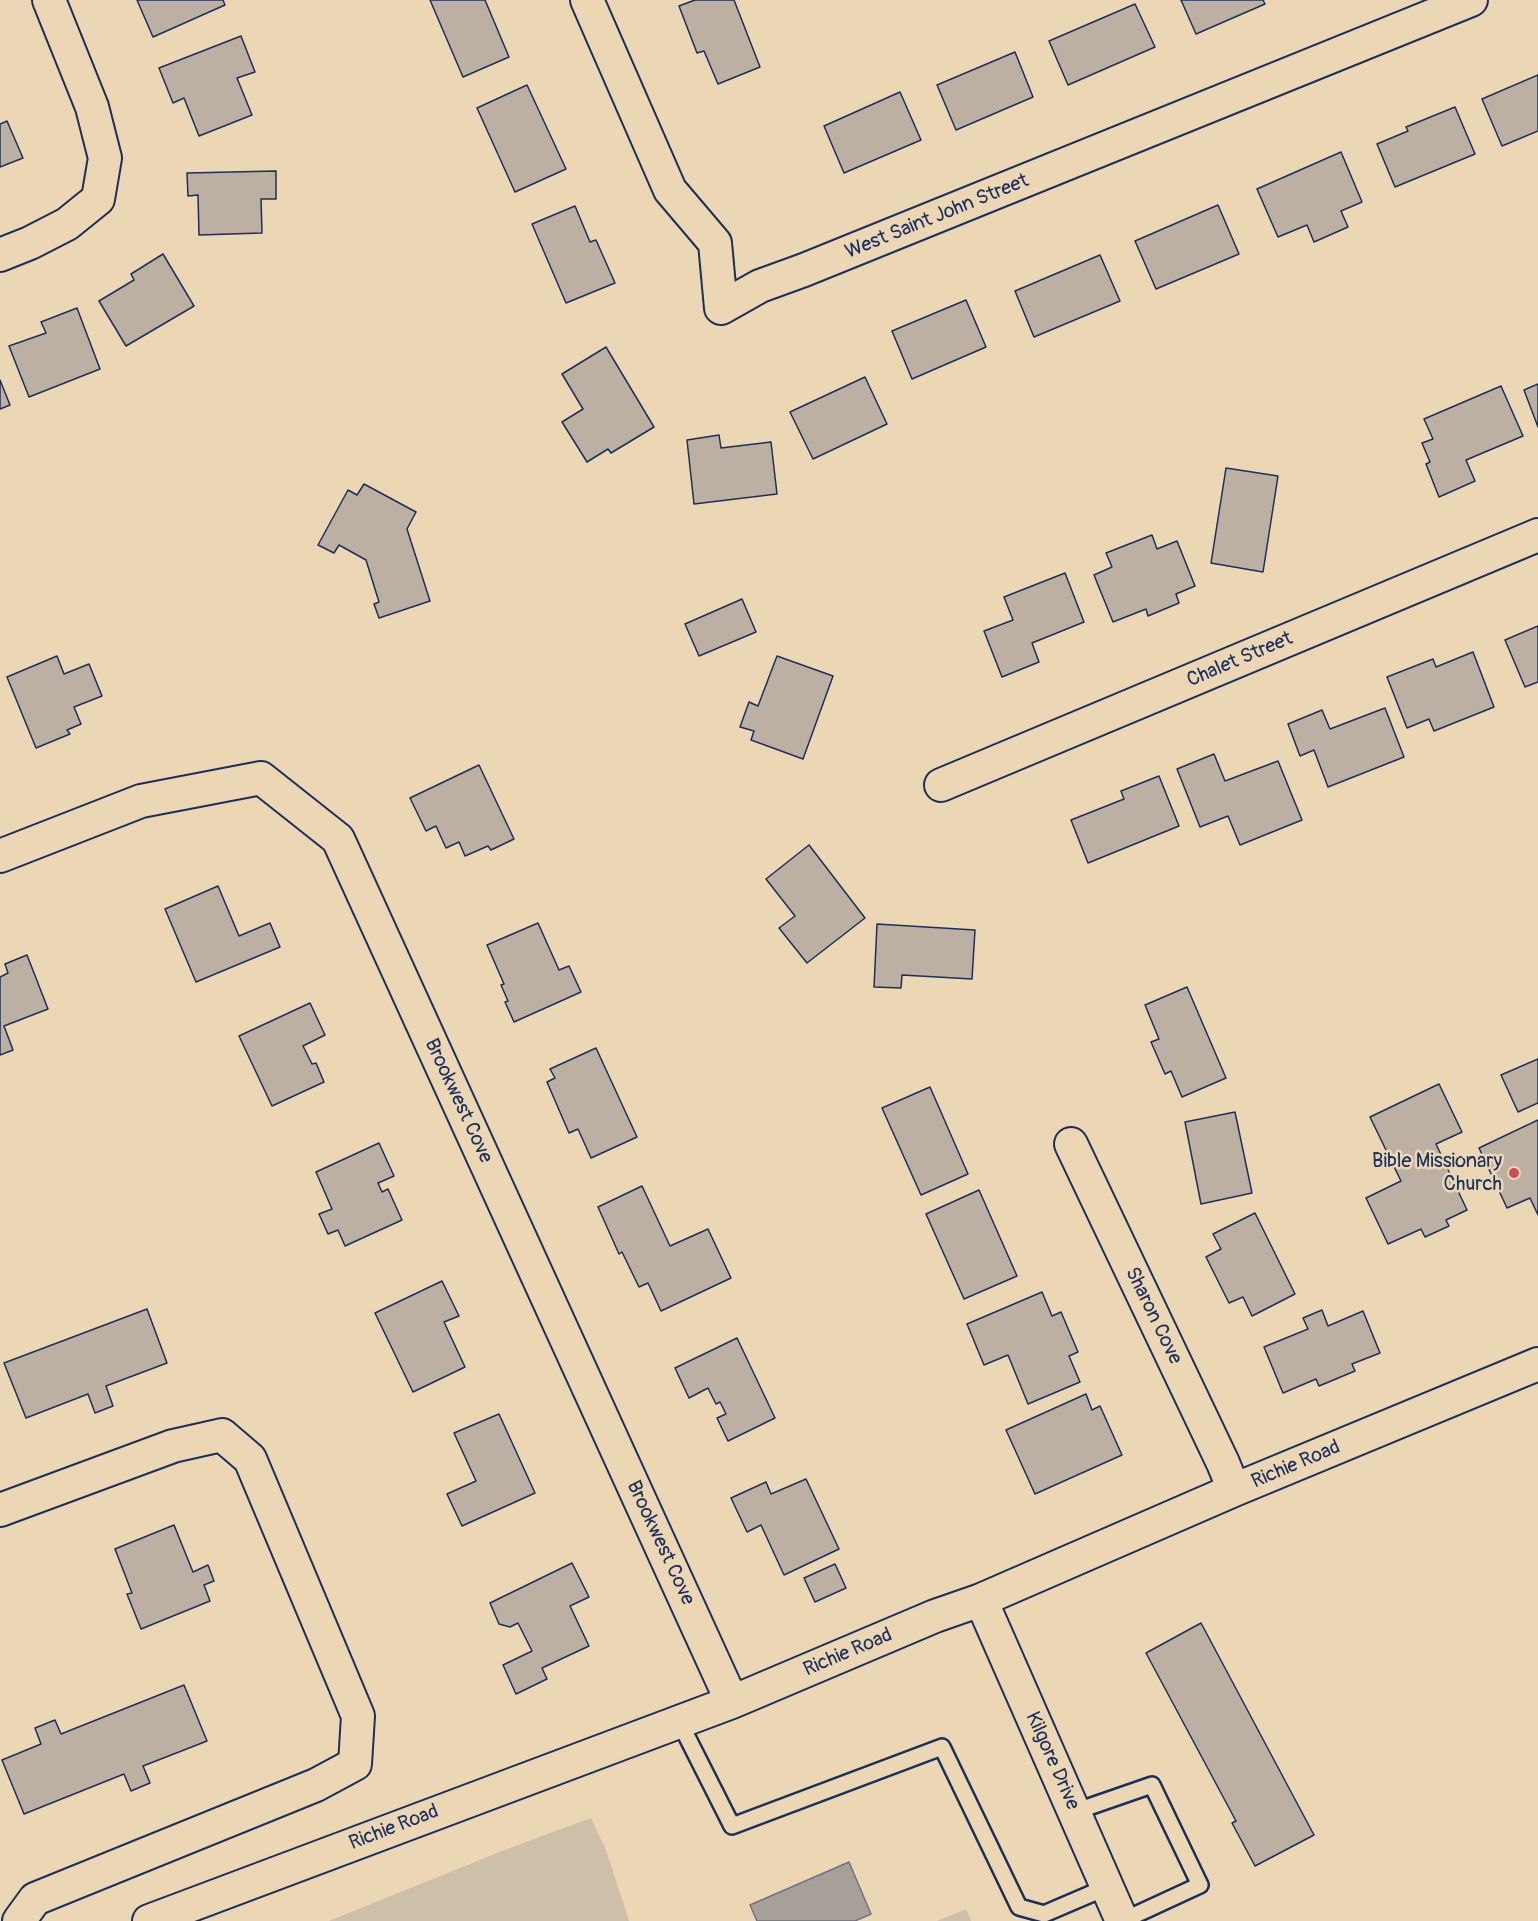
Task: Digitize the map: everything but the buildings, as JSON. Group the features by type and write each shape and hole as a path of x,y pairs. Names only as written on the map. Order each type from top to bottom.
{"street":[{"path":"0,255 68,224 98,199 105,158 92,107 49,0"},
{"name":"West Saint John Street","path":"587,0 670,190 714,243 721,308 760,286 815,266 1471,0"},
{"name":"Chalet Street","path":"941,785 1538,535"},
{"name":"Brookwest Cove","path":"0,856 141,801 261,778 338,839 732,1701"},
{"name":"Sharon Cove","path":"1071,1144 1234,1490"},
{"name":"Richie Road","path":"149,1921 732,1701 935,1616 981,1600 1234,1490 1538,1364"},
{"path":"0,1510 172,1446 222,1435 250,1459 358,1716 355,1764 315,1785 35,1899 19,1921"},
{"name":"Kilgore Drive","path":"981,1600 1122,1921"}],"lane":[{"path":"679,1722 732,1826 942,1748 1019,1908 1044,1914 1107,1887"},
{"path":"1074,1812 1152,1785 1200,1885 1122,1921"}],"shaded area":[{"path":"591,1818 606,1850 629,1921 329,1921 507,1849"},
{"path":"849,1862 871,1914 855,1921 757,1921 750,1905"},
{"path":"966,1909 971,1921 937,1921"}],"place":[{"name":"Bible Missionary Church","path":"1514,1173"}]}
